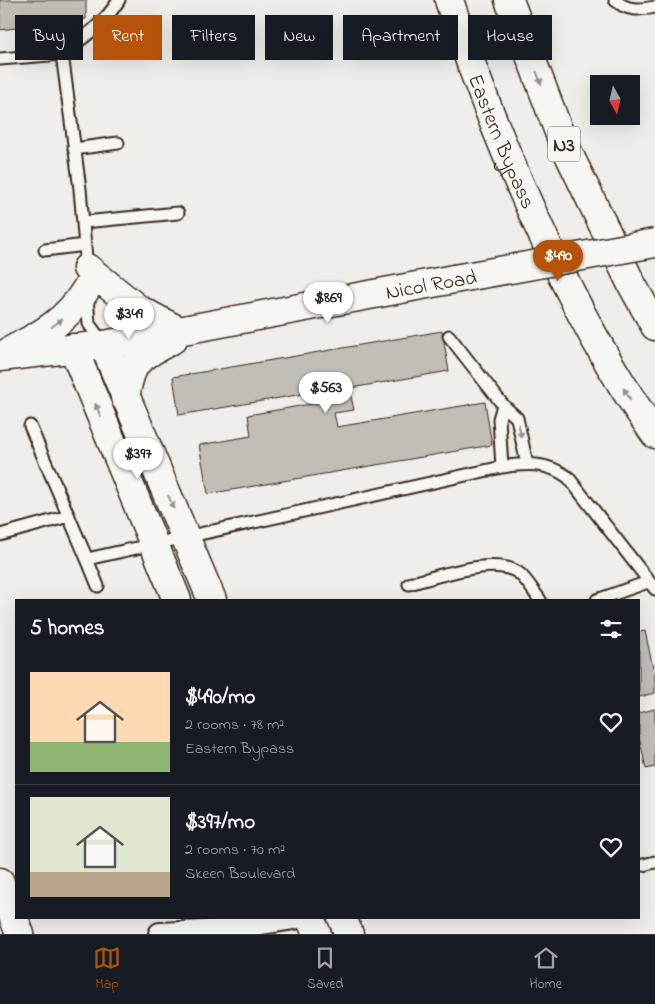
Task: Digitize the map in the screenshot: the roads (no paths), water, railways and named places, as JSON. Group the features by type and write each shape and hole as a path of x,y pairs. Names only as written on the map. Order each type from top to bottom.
{"main road":[{"name":"Eastern Bypass","path":"449,0 480,91 509,163 578,309 629,397 655,434"},
{"name":"N3","path":"509,0 562,140 631,283 655,326"},
{"name":"Nicol Road","path":"0,357 74,348 96,334 186,329 655,244"},
{"path":"0,357 57,324 75,308 87,267 138,309 186,329"},
{"path":"125,398 130,372 135,362 186,329"},
{"path":"96,334 187,538 212,599"},
{"path":"74,348 177,599"},
{"path":"3,906 20,934"},
{"path":"310,919 317,934"},
{"path":"342,919 349,934"}],"street":[{"path":"160,934 202,932 287,919"}],"lane":[{"path":"83,39 112,11 119,0"},
{"path":"615,0 622,7 633,10 655,7"},
{"path":"0,59 15,58"},
{"path":"63,60 84,222 87,267 96,334"},
{"path":"74,149 118,143"},
{"path":"84,222 178,213"},
{"path":"45,250 87,267"},
{"path":"450,336 503,405 517,418 527,464"},
{"path":"502,467 499,419 503,405"},
{"path":"30,426 98,586"},
{"path":"87,559 155,546 502,467 542,464 556,469 568,477 610,529 652,586 601,599"},
{"path":"0,535 69,516"},
{"path":"409,584 488,565 506,567 520,574 539,599"},
{"path":"640,866 655,862"}]}
